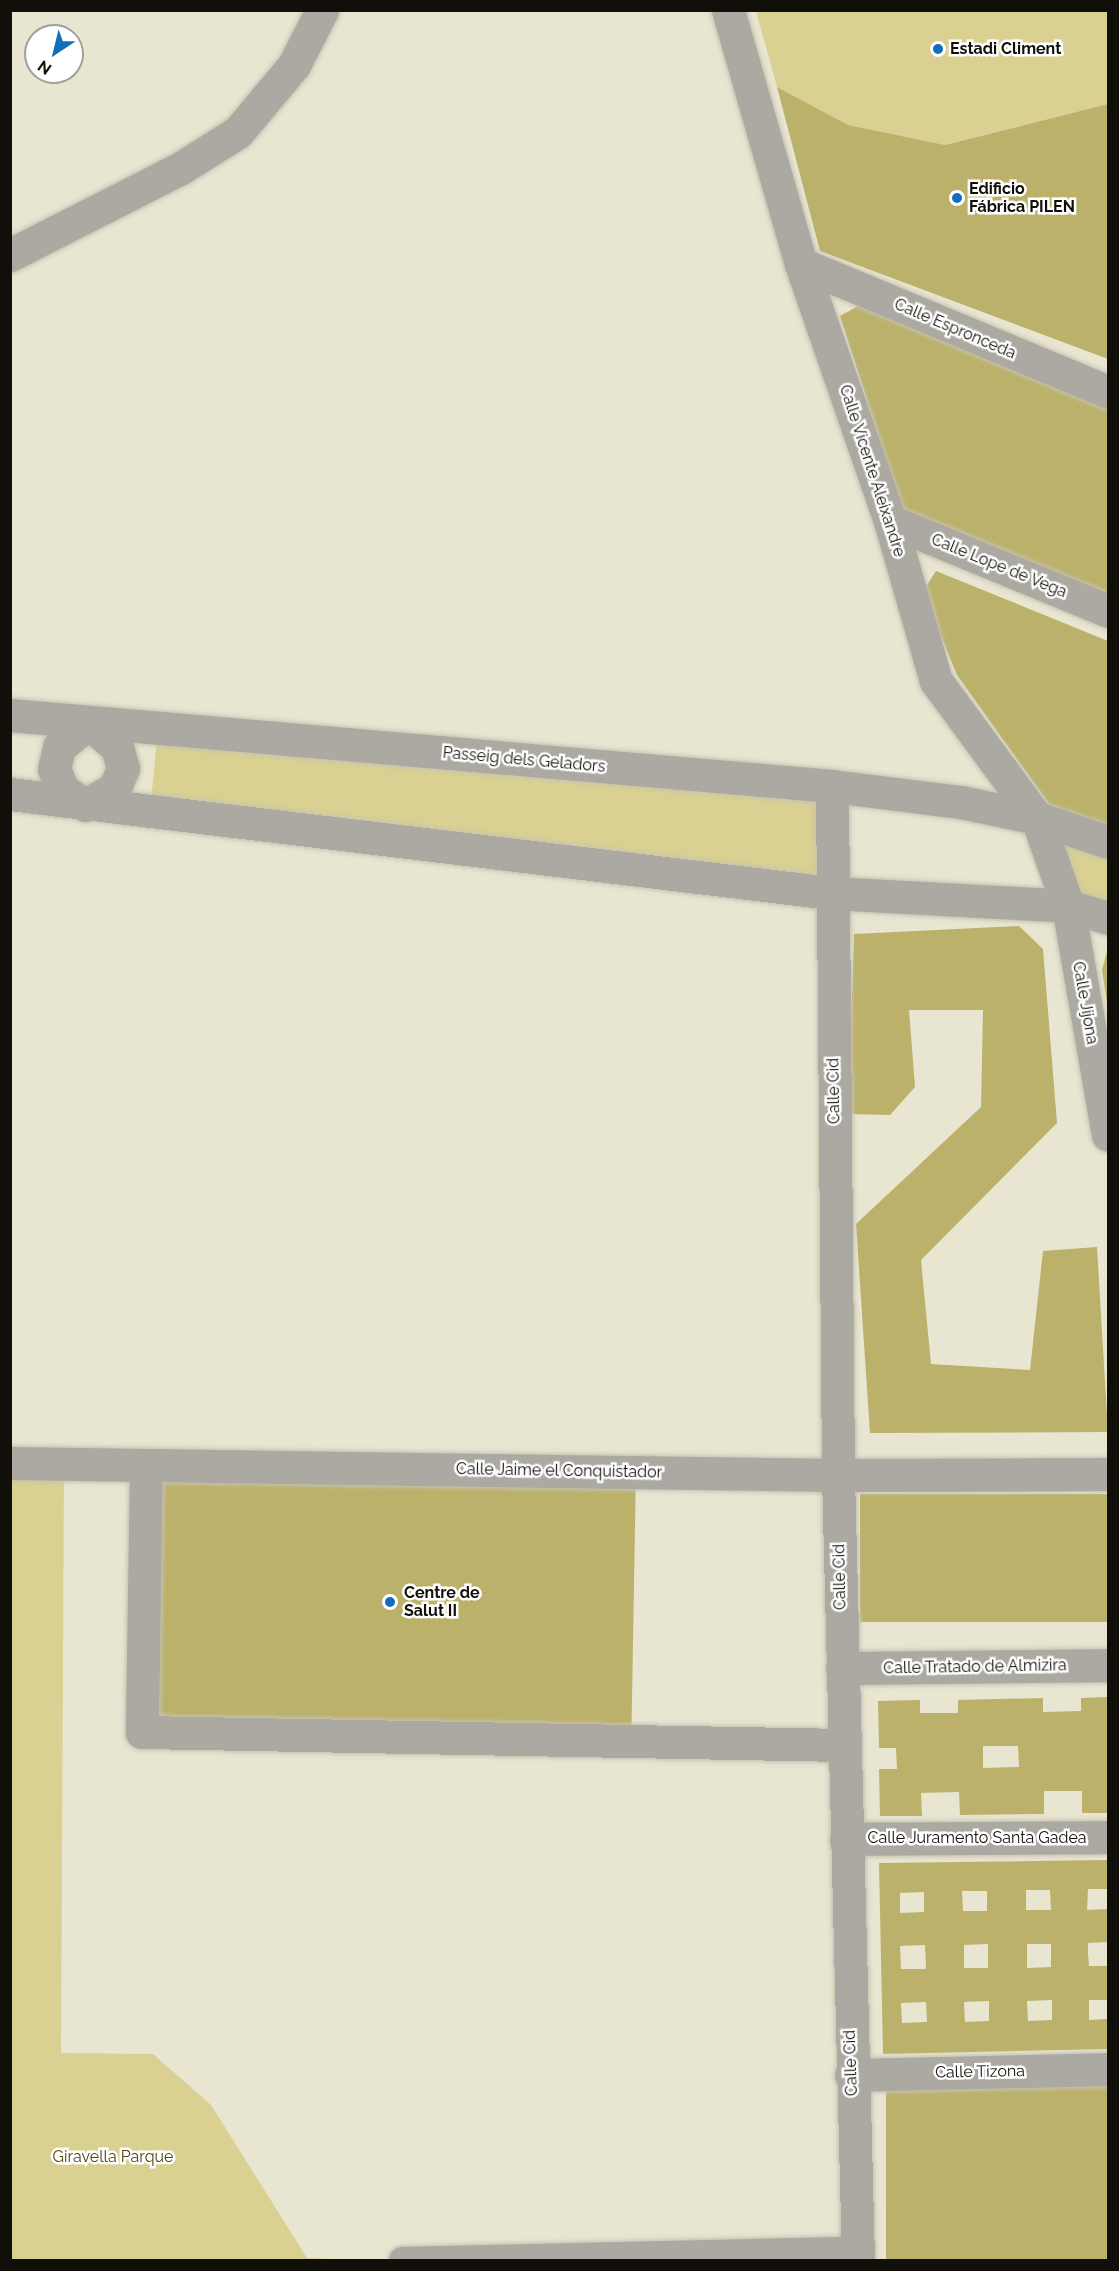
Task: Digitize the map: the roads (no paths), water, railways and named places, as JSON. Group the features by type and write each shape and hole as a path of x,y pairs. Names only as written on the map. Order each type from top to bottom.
{"street":[{"path":"10,255 181,168 238,132 294,65 322,10"},
{"name":"Calle Vicente Aleixandre","path":"728,10 801,264 890,521 936,681 1037,818 1068,906"},
{"name":"Calle Espronceda","path":"801,264 1108,392"},
{"name":"Calle Lope de Vega","path":"890,521 1108,611"},
{"name":"Passeig dels Geladors","path":"10,715 832,786 962,802 1037,818 1108,842"},
{"path":"89,723 117,747 123,768 115,789 85,805 63,790 54,769 59,747 89,723"},
{"name":"Calle Cid","path":"832,786 831,893 838,1475 851,2075 858,2255"},
{"path":"10,794 85,805 831,893 1068,906 1108,918"},
{"name":"Calle Jijona","path":"1068,906 1108,1135"},
{"name":"Calle Jaime el Conquistador","path":"10,1462 838,1475 1108,1474"},
{"path":"146,1465 142,1732 844,1745"},
{"name":"Calle Tratado de Almizira","path":"842,1668 1108,1665"},
{"name":"Calle Juramento Santa Gadea","path":"846,1839 1108,1837"},
{"name":"Calle Tizona","path":"851,2075 1108,2069"},
{"path":"402,2260 858,2255"}],"place":[{"name":"Estadi Climent","path":"938,49"},
{"name":"Edificio Fábrica PILEN","path":"957,198"},
{"name":"Centre de Salut II","path":"390,1602"}],"park label":[{"name":"Giravella Parque","path":"113,2157"}]}
